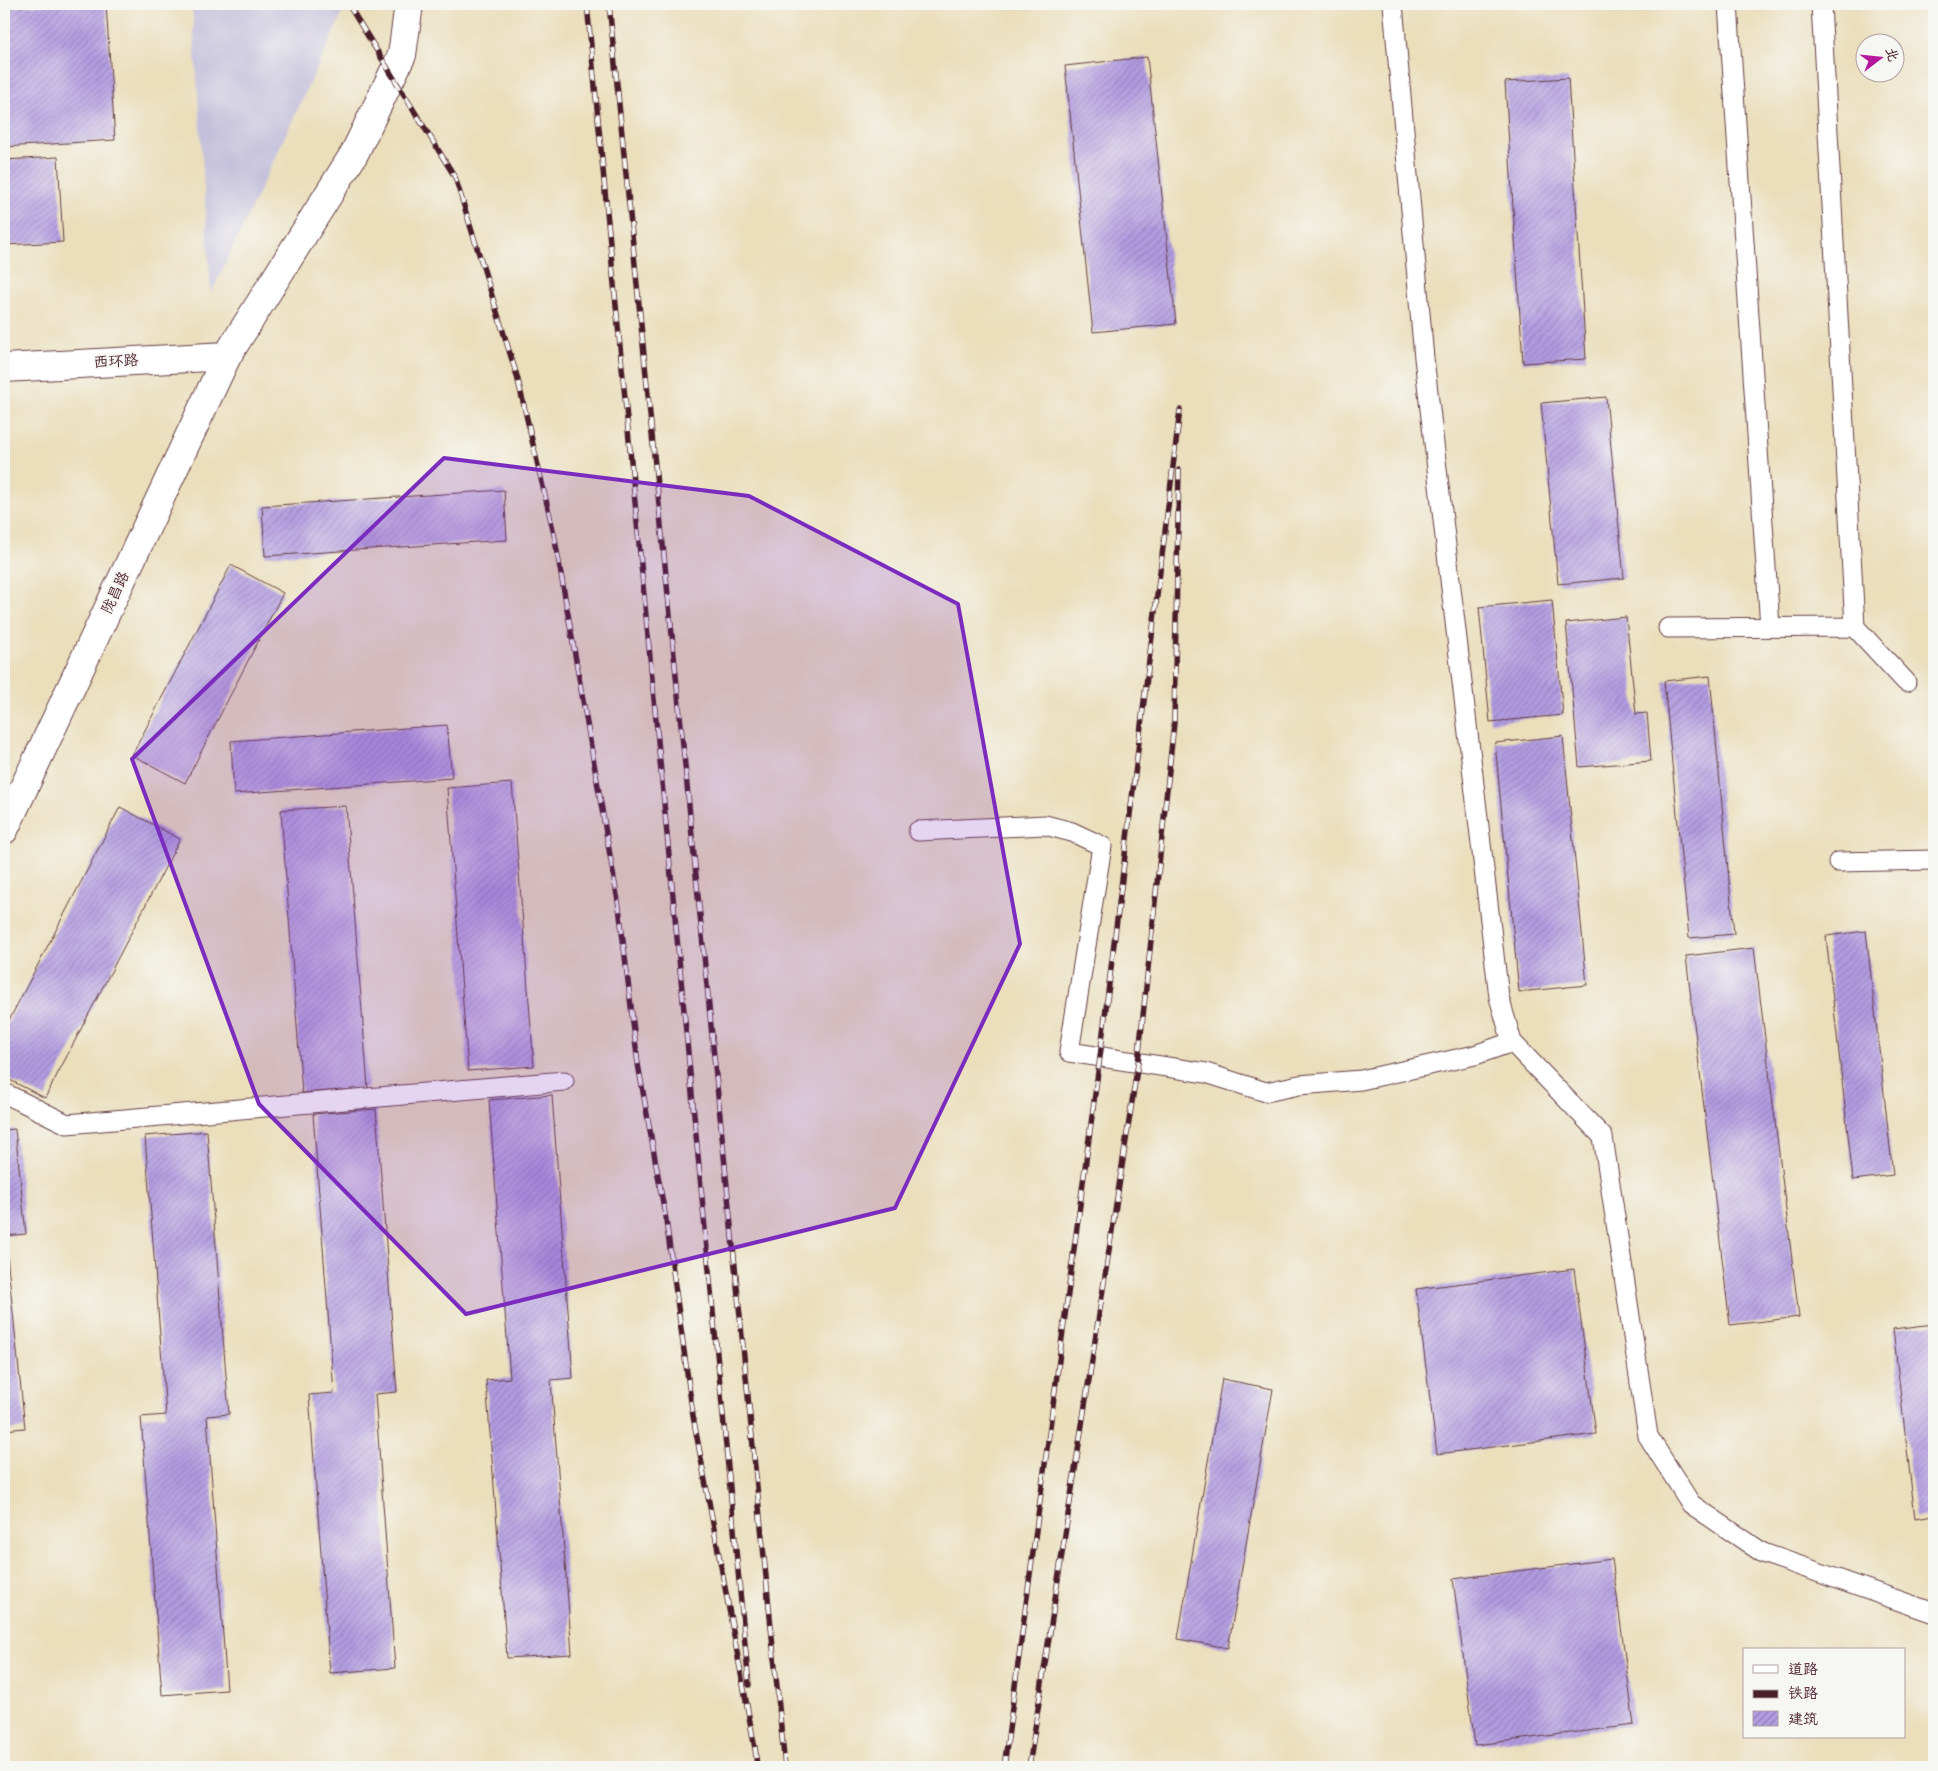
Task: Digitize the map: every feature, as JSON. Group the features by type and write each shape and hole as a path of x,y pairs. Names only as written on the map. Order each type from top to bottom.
{"street":[{"name":"陇昌路","path":"4,830 227,356 354,154 402,55 409,4"},
{"name":"西环路","path":"4,368 227,356"}],"lane":[{"path":"1393,4 1424,358 1499,997 1512,1042 1603,1137 1648,1436 1691,1504 1763,1553 1934,1613"},
{"path":"1728,4 1770,627"},
{"path":"1821,4 1855,627 1906,682"},
{"path":"1668,628 1855,627"},
{"path":"918,831 1045,825 1072,832 1102,846 1069,1052 1206,1073 1266,1092 1299,1084 1361,1080 1475,1055 1512,1042"},
{"path":"1838,862 1934,860"},
{"path":"4,1093 67,1124 564,1081"}],"highlighted area":[{"path":"444,458 749,496 958,604 1020,944 895,1208 466,1314 259,1104 132,759"}],"shaded area":[{"path":"192,4 347,4 211,294"}],"building":[{"path":"106,4 115,140 4,147 4,7"},
{"path":"1147,57 1176,324 1093,332 1065,66"},
{"path":"1568,78 1586,359 1523,363 1505,82"},
{"path":"58,157 63,242 4,245 4,160"},
{"path":"1606,397 1624,578 1558,584 1541,403"},
{"path":"504,490 507,540 265,556 262,506"},
{"path":"231,565 283,593 185,783 132,755"},
{"path":"1552,600 1563,715 1490,722 1479,607"},
{"path":"1626,617 1636,714 1647,713 1651,761 1579,767 1566,623"},
{"path":"1710,676 1734,934 1689,938 1664,681"},
{"path":"447,725 452,778 234,794 231,741"},
{"path":"1563,736 1587,985 1519,992 1495,743"},
{"path":"512,783 534,1066 468,1071 447,788"},
{"path":"346,806 368,1088 302,1093 281,810"},
{"path":"120,807 180,839 45,1098 4,1077 4,1030"},
{"path":"1866,931 1893,1175 1853,1180 1826,936"},
{"path":"1754,948 1799,1317 1730,1325 1686,956"},
{"path":"552,1095 573,1378 551,1380 572,1654 507,1658 486,1380 510,1378 489,1100"},
{"path":"376,1109 397,1392 375,1394 395,1668 330,1673 309,1395 334,1393 313,1114"},
{"path":"15,1129 26,1234 5,1236 25,1428 4,1430 4,1130"},
{"path":"207,1131 229,1414 207,1416 227,1690 162,1695 141,1417 166,1415 145,1136"},
{"path":"1574,1269 1596,1434 1437,1454 1416,1289"},
{"path":"1934,1324 1934,1515 1915,1518 1893,1329"},
{"path":"1222,1379 1273,1389 1228,1648 1178,1639"},
{"path":"1612,1559 1634,1725 1475,1745 1453,1579"}],"railway":[{"path":"348,4 455,177 517,376 554,534 619,907 638,1064 666,1220 693,1416 756,1754"},
{"path":"587,4 749,1685"},
{"path":"609,4 785,1767"},
{"path":"1004,1767 1100,1057 1180,410"},
{"path":"1029,1767 1138,1063 1174,723 1179,470"},
{"path":"755,1747 757,1767"}]}
